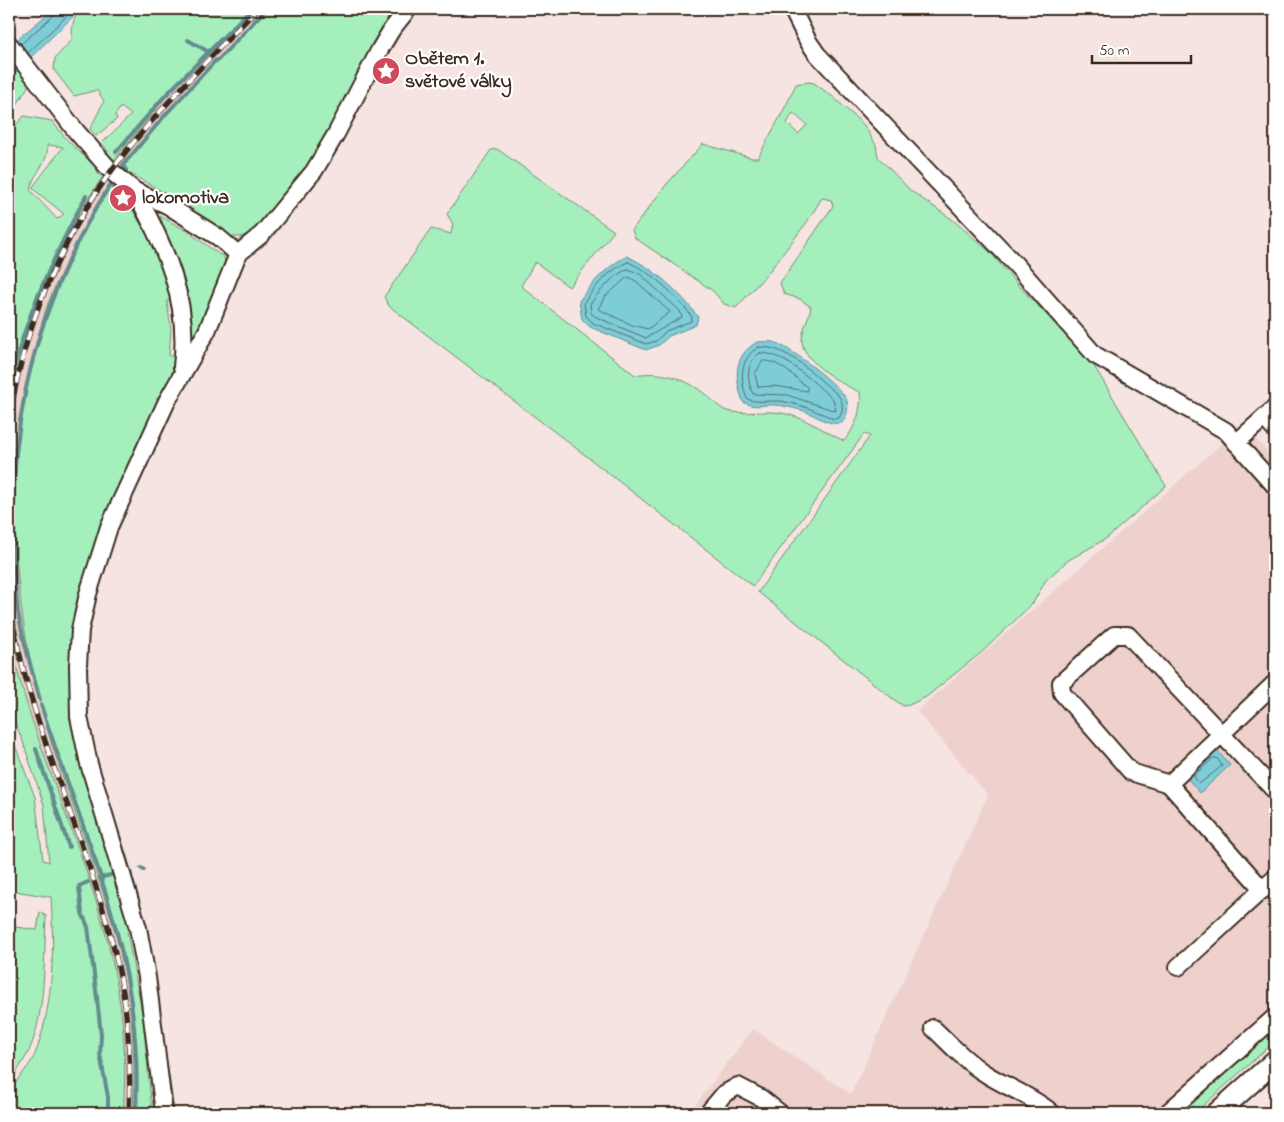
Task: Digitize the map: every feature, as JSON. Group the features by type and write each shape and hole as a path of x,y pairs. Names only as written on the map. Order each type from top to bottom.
{"main road":[{"path":"1217,1113 1275,1061"}],"street":[{"path":"164,1113 147,977 138,928 89,764 79,717 77,684 80,630 99,555 109,527 182,372 207,331 238,254 262,234 314,171 336,134 384,43 408,9"},
{"path":"792,9 808,41 817,54 1016,265 1095,356 1226,431 1275,486"},
{"path":"9,44 105,165 135,191 166,204 218,237 238,254"},
{"path":"135,191 164,246 180,295 185,343 182,372"},
{"path":"1236,443 1272,418"},
{"path":"1263,890 1169,784 1131,772 1062,693 1061,683 1114,635 1128,636 1275,791"},
{"path":"1169,784 1275,683"},
{"path":"1178,967 1275,878"},
{"path":"1167,1113 1275,1017"},
{"path":"933,1028 962,1056 986,1074 1038,1100 1052,1113"},
{"path":"708,1113 724,1094 738,1086 761,1098 775,1112"}],"shaded area":[{"path":"242,9 272,9 132,162 27,388 129,965 139,1113 118,1113 9,655 9,371 31,299 74,209 102,165"},
{"path":"1244,424 1275,461 1275,1034 1186,1113 689,1113 753,1029 851,1094 988,795 917,711"}],"green space":[{"path":"81,9 253,9 168,95 112,162 105,155 108,152 102,143 131,115 121,107 115,115 117,119 96,136 90,129 104,101 97,90 74,96 54,70 55,58 72,40 74,20"},
{"path":"266,9 395,9 301,180 253,232 241,237 233,237 176,199 129,173 127,177 120,171 166,114"},
{"path":"19,69 29,85 9,118 9,79"},
{"path":"814,83 833,97 864,125 876,145 878,157 911,191 953,220 991,253 1017,284 1091,361 1166,486 1107,538 1067,561 1046,580 1033,603 982,652 926,697 909,705 903,706 888,695 758,592 870,436 864,434 753,586 389,306 384,297 431,229 451,234 453,224 447,214 491,150 497,149 614,231 569,287 535,262 521,286 635,375 654,374 672,377 690,384 727,411 741,413 775,412 789,415 844,441 852,430 857,418 860,392 825,372 809,357 804,350 802,338 811,307 800,299 784,294 780,283 833,206 831,200 822,198 807,222 768,273 736,308 724,304 713,291 635,238 632,230 666,185 703,144 758,158 796,84","holes":["793,113 807,125 798,134 787,123"]},
{"path":"24,116 52,121 68,141 95,166 99,175 104,175 70,225 35,299 9,407 9,133","holes":["47,145 63,147 32,188 64,214 57,219 30,190 34,178 46,157"]},
{"path":"112,181 124,193 143,220 151,235 175,298 167,301 171,330 169,356 175,356 173,370 159,405 94,546 79,601 71,668 132,929 127,932 143,1017 152,1113 133,1113 134,1069 132,1026 122,960 110,915 52,745 37,690 26,636 18,581 15,526 16,471 22,416 32,361 47,306 76,242"},
{"path":"160,216 187,231 220,255 224,254 225,265 195,341 191,342 184,282"},
{"path":"9,636 32,720 77,844 104,927 114,969 124,1041 123,1113 9,1113 9,1094 35,1055 43,1030 52,973 52,935 51,897 9,890 9,730 35,797 43,860 49,862 44,805 22,739 9,710"},
{"path":"40,912 46,916 43,985 39,1019 29,1051 9,1084 9,926 37,930"},
{"path":"1275,1027 1275,1041 1195,1113 1179,1113"}],"water":[{"path":"54,9 81,9 9,78 9,50 21,36"},
{"path":"627,256 657,274 675,290 698,317 696,325 669,336 659,345 646,350 590,327 582,319 579,301 600,276"},
{"path":"757,342 771,342 790,350 836,387 844,395 848,404 847,413 842,423 831,423 801,410 788,407 774,405 755,406 743,402 737,376 739,361 743,354"},
{"path":"1216,749 1230,765 1200,793 1186,777"}],"waterway":[{"path":"116,152 163,98 251,9"},
{"path":"217,61 266,9"},
{"path":"188,40 207,51"},
{"path":"126,170 123,165 166,114 216,60"},
{"path":"40,700 18,612 13,554 13,498 17,443 26,390 39,337 58,286 81,235 110,185 129,201 145,228"},
{"path":"9,388 15,362 31,313 62,242 86,196"},
{"path":"41,705 99,872 122,951 133,1020 137,1090 136,1113"},
{"path":"36,749 69,847"},
{"path":"120,839 131,875"},
{"path":"100,878 114,874"},
{"path":"88,882 79,886 82,913 88,927 101,1035 100,1054 108,1097 108,1113"},
{"path":"165,1059 173,1113"}],"railway":[{"path":"9,427 23,355 34,318 64,248 82,215 124,154 156,116 257,9"},
{"path":"9,597 17,644 29,691 92,874 118,966 125,1003 128,1040 130,1076 129,1113"}],"place":[{"name":"Obětem 1. světové války","path":"386,71"},
{"name":"lokomotiva","path":"123,198"}]}
